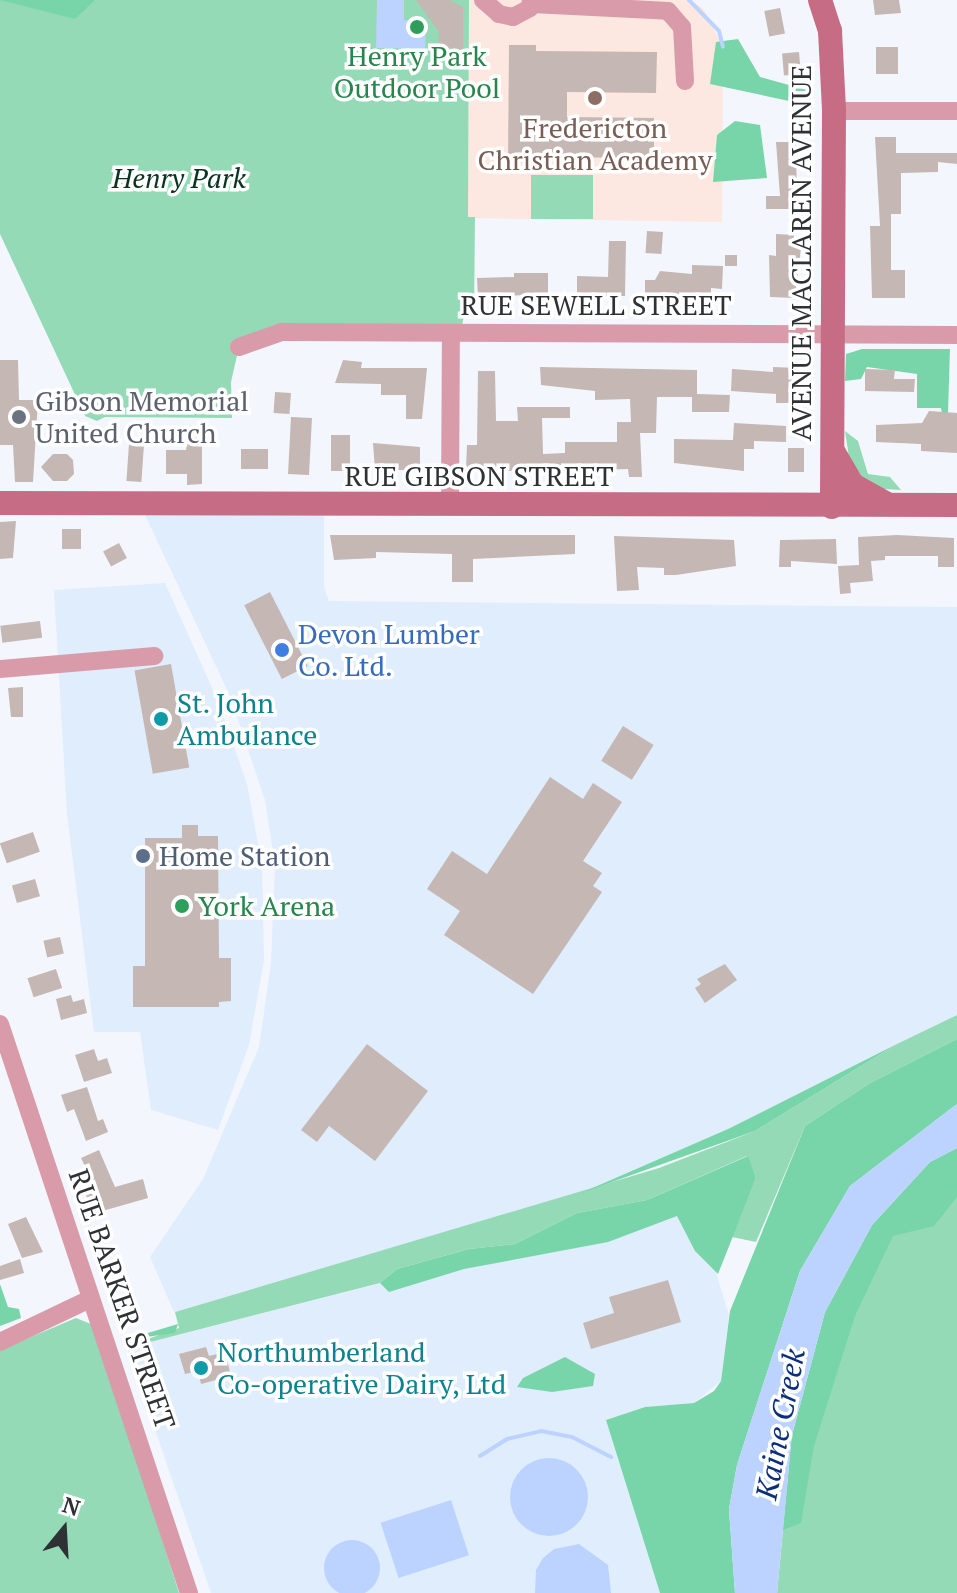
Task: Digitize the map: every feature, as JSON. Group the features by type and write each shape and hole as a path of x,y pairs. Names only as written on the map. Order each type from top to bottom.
{"main road":[{"name":"AVENUE MACLAREN AVENUE","path":"820,0 830,31 834,111 832,507"},
{"path":"830,445 853,485 894,506"},
{"name":"RUE GIBSON STREET","path":"0,503 957,505"}],"street":[{"path":"483,0 499,14 513,17 531,2 668,11 682,27 685,81"},
{"path":"834,111 957,111"},
{"name":"RUE SEWELL STREET","path":"239,347 282,332 957,335"},
{"path":"450,506 451,333"},
{"path":"0,669 154,656"},
{"name":"RUE BARKER STREET","path":"0,1024 189,1593"},
{"path":"0,1342 90,1299"}],"shaded area":[{"name":"Fredericton Christian Academy","path":"469,0 689,0 703,8 723,47 722,222 468,218"},
{"path":"324,514 324,587 329,601 957,607 957,1015 728,1129 581,1193 174,1312 150,1257 203,1179 259,1047 271,963 275,865 265,800 230,696 145,515"},
{"path":"165,583 218,701 247,784 262,865 264,960 249,1045 218,1130 151,1110 140,1032 94,1032 67,814 54,590"},
{"path":"691,1191 729,1315 721,1381 694,1403 645,1407 606,1420 660,1593 211,1593 127,1348 507,1251"}],"green space":[{"name":"Henry Park","path":"0,0 469,0 468,217 475,217 474,316 464,316 462,325 282,332 239,347 231,382 232,418 105,417 97,421 85,416 0,234"},
{"path":"0,0 95,0 75,19"},
{"path":"738,39 760,77 814,92 808,105 710,84 716,42"},
{"path":"735,121 760,125 767,178 713,182 717,135"},
{"path":"531,175 593,175 593,219 531,219"},
{"path":"862,349 950,349 947,444 941,408 917,408 917,374 867,367 861,379 845,381 846,354"},
{"path":"845,431 858,441 868,474 890,477 901,490 867,488 850,464"},
{"path":"957,1015 957,1039 870,1083 805,1126 756,1242 732,1237 756,1178 747,1156 647,1200 577,1213 515,1244 469,1249 397,1269 380,1283 127,1348 124,1340 142,1341 179,1328 175,1312 659,1168 755,1131 897,1044"},
{"path":"957,1039 957,1104 850,1186 800,1271 737,1465 729,1509 735,1593 660,1593 606,1420 645,1407 694,1403 714,1391 721,1381 730,1311 805,1126 870,1083"},
{"path":"897,1044 755,1131 581,1193 728,1129"},
{"path":"957,1148 957,1197 934,1226 893,1236 855,1316 814,1446 801,1523 783,1530 792,1435 825,1312 872,1225 930,1162"},
{"path":"748,1156 756,1178 718,1274 695,1251 677,1216 608,1242 464,1269 389,1292 380,1283 397,1269 469,1249 515,1244 577,1213 647,1200"},
{"path":"957,1172 957,1593 777,1593 792,1435 865,1270 909,1215"},
{"path":"0,1284 8,1307 19,1309 21,1318 0,1326"},
{"path":"76,1318 91,1324 100,1344 179,1593 0,1593 0,1350"},
{"path":"178,1324 175,1333 124,1340"},
{"path":"565,1357 595,1374 593,1386 552,1392 517,1387 523,1378"}],"water":[{"path":"377,0 404,0 404,20 426,21 425,49 376,48"},
{"name":"Kaine Creek","path":"957,1104 957,1148 930,1162 872,1225 825,1312 792,1435 777,1593 735,1593 729,1509 737,1465 800,1271 850,1186"},
{"path":"549,1458 564,1461 577,1469 585,1482 588,1497 585,1512 577,1525 564,1533 549,1536 534,1533 521,1525 513,1512 510,1497 513,1482 521,1469 534,1461"},
{"path":"451,1500 469,1555 399,1578 381,1523"},
{"path":"352,1540 372,1548 380,1568 372,1588 352,1596 332,1588 324,1568 332,1548"},
{"path":"579,1544 608,1565 611,1593 535,1593 536,1570 543,1558 554,1549"}],"building":[{"path":"416,0 449,0 463,7 463,49 438,48 439,32"},
{"path":"873,0 899,0 901,13 875,15"},
{"path":"780,8 785,34 769,37 764,11"},
{"path":"509,45 536,45 536,51 657,52 656,93 567,92 567,117 654,118 654,158 533,157 533,163 508,162"},
{"path":"876,47 898,47 898,74 876,74"},
{"path":"799,52 801,74 784,75 782,53"},
{"path":"875,137 896,137 896,153 957,153 957,164 938,162 938,172 901,173 901,214 891,214 891,270 905,270 905,298 872,298 870,226 880,226"},
{"path":"776,142 796,142 797,209 766,209 766,196 780,196"},
{"path":"647,231 663,232 661,254 645,253"},
{"path":"776,234 794,235 794,248 801,248 795,298 770,297 769,255 776,256"},
{"path":"609,241 626,241 625,296 577,295 577,276 608,277"},
{"path":"725,255 737,255 737,266 725,266"},
{"path":"692,265 723,266 722,289 711,288 711,299 645,297 645,280 655,280 660,271 692,274"},
{"path":"514,273 548,273 548,294 478,297 477,278 514,277"},
{"name":"Gibson Memorial United Church","path":"0,360 18,360 19,400 38,400 33,482 15,482 13,445 0,445"},
{"path":"343,360 362,362 361,368 427,368 422,419 406,419 406,395 381,395 381,384 335,383"},
{"path":"540,367 697,370 697,394 730,395 729,412 692,412 692,397 657,397 656,433 640,433 642,477 629,477 628,469 600,470 600,466 558,465 558,471 539,472 466,469 467,445 477,445 478,371 495,371 496,421 518,421 517,407 570,407 570,418 542,418 543,454 565,453 565,442 617,442 617,422 631,422 630,399 595,400 595,391 541,385"},
{"path":"773,367 797,368 796,403 776,403 776,394 731,391 732,369 773,372"},
{"path":"865,369 895,370 894,379 915,379 914,392 865,391"},
{"path":"275,392 291,393 289,414 274,413"},
{"path":"929,411 957,413 957,453 921,451 921,444 876,442 876,425 922,423"},
{"path":"291,417 312,418 309,475 288,474"},
{"path":"734,423 786,426 786,442 754,441 754,449 744,449 744,471 674,463 674,439 733,440"},
{"path":"190,426 202,426 202,484 187,485 187,474 166,474 166,450 186,450"},
{"path":"331,435 350,435 350,471 331,471"},
{"path":"373,443 420,447 420,470 375,470"},
{"path":"129,444 144,445 141,482 126,481"},
{"path":"788,448 804,448 804,472 788,472"},
{"path":"241,449 268,449 268,469 241,469"},
{"path":"53,454 67,454 73,460 74,474 67,481 53,481 41,467"},
{"path":"16,521 13,558 0,559 0,522"},
{"path":"62,529 81,529 81,549 62,549"},
{"path":"330,535 575,535 575,554 473,559 473,582 452,582 452,554 376,552 376,558 334,560"},
{"path":"897,535 954,538 954,567 938,567 938,556 885,556 885,560 871,561 873,581 850,583 851,593 840,594 838,566 859,565 858,537"},
{"path":"614,536 734,540 736,566 676,575 664,575 664,568 637,567 639,590 617,591"},
{"path":"836,539 837,564 791,561 791,567 779,567 780,540"},
{"path":"119,543 127,558 111,566 103,551"},
{"name":"Devon Lumber Co. Ltd.","path":"270,592 308,666 282,679 244,605"},
{"path":"40,621 42,638 2,643 0,626"},
{"name":"St. John Ambulance","path":"171,664 189,767 153,774 135,670"},
{"path":"23,687 23,717 11,717 8,688"},
{"path":"623,726 654,745 632,780 601,761"},
{"path":"550,777 583,799 593,783 622,802 583,861 602,873 593,886 602,892 533,994 444,935 460,911 427,889 452,851 487,874"},
{"name":"York Arena","path":"182,825 198,825 198,836 218,836 219,958 231,958 231,1001 219,1002 219,1007 133,1007 133,966 145,966 145,838 182,838"},
{"path":"33,832 40,852 7,863 0,843"},
{"path":"35,879 40,896 17,903 12,886"},
{"path":"60,937 64,954 47,957 43,941"},
{"path":"725,964 737,980 705,1003 695,988 701,984 697,979"},
{"path":"56,969 62,988 34,997 27,978"},
{"path":"71,995 73,1002 84,999 87,1013 61,1020 56,999"},
{"path":"367,1044 428,1091 375,1161 329,1126 317,1142 301,1130"},
{"path":"94,1049 98,1061 107,1058 112,1073 84,1082 75,1055"},
{"path":"87,1087 98,1121 103,1119 108,1132 86,1141 74,1109 67,1112 61,1095"},
{"path":"99,1150 115,1187 143,1179 148,1198 92,1214 86,1195 97,1192 81,1158"},
{"path":"26,1217 43,1252 22,1258 8,1224"},
{"path":"20,1259 24,1273 0,1280 0,1266"},
{"path":"668,1280 681,1322 591,1349 583,1323 614,1313 609,1297"},
{"name":"Northumberland Co-operative Dairy, Ltd","path":"206,1347 209,1356 225,1352 231,1376 201,1384 198,1371 185,1374 179,1354"}],"waterway":[{"path":"689,0 719,31 723,47"},
{"path":"480,1456 507,1439 541,1431 572,1437 611,1457"}],"place":[{"name":"Henry Park Outdoor Pool","path":"417,27"},
{"name":"Fredericton Christian Academy","path":"595,98"},
{"name":"Gibson Memorial United Church","path":"19,417"},
{"name":"Devon Lumber Co. Ltd.","path":"282,650"},
{"name":"St. John Ambulance","path":"161,719"},
{"name":"Home Station","path":"143,856"},
{"name":"York Arena","path":"182,906"},
{"name":"Northumberland Co-operative Dairy, Ltd","path":"201,1368"}]}
